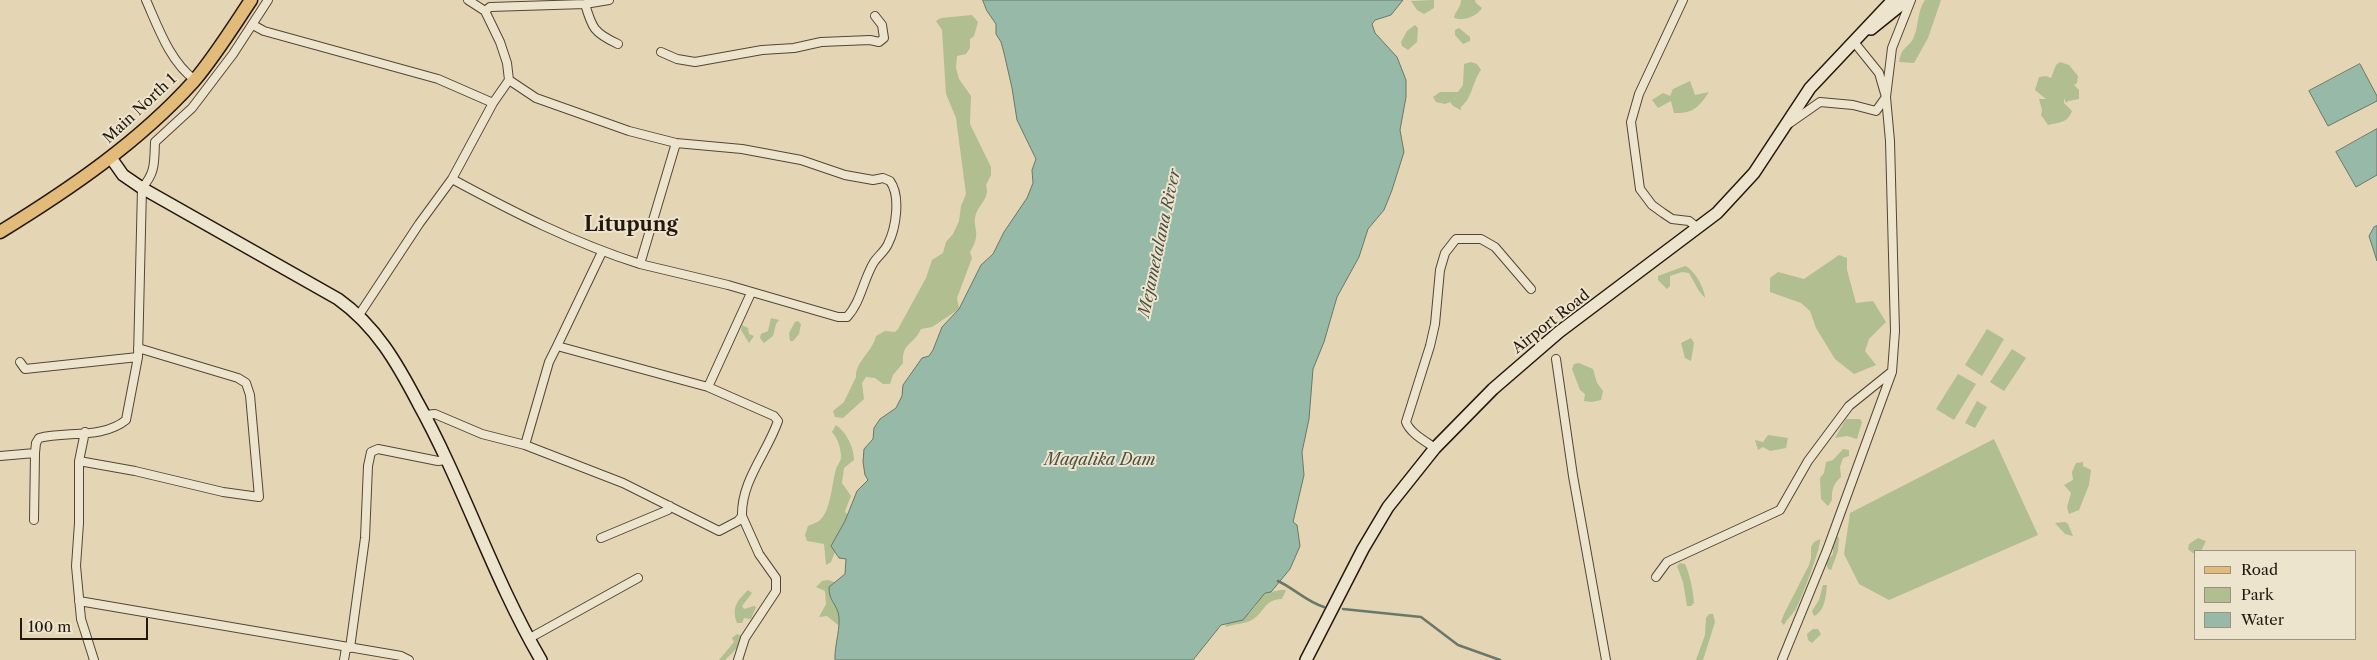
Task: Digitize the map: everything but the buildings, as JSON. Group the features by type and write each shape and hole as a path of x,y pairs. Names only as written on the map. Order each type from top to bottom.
{"main road":[{"name":"Main North 1","path":"0,232 111,158 137,137 194,80 251,0"},
{"name":"Airport Road","path":"1306,660 1363,548 1388,507 1435,448 1494,389 1560,332 1717,213 1754,173 1810,88 1893,0"},
{"name":"Airport Road","path":"1854,42 1909,0"},
{"path":"111,158 123,175 142,188 330,294 359,315 371,328 402,374 425,415 528,638 541,660"}],"street":[{"path":"146,0 174,58 185,73 194,80"},
{"path":"34,520 35,453 36,443 39,438 52,434 85,432 115,427 126,420 138,352 142,188 151,178 155,163 155,142 192,108 253,25 268,0"},
{"path":"359,315 419,224 452,179 493,103 509,80 505,56 484,11 468,0"},
{"path":"484,11 490,7 585,4 609,0"},
{"path":"1683,0 1639,94 1631,122 1640,189 1652,205 1662,213 1672,219 1689,221 1698,228"},
{"path":"1780,131 1820,102 1853,105 1876,110 1886,97 1892,48 1909,0"},
{"path":"585,4 592,27 605,38 618,44"},
{"path":"661,52 677,59 695,62 762,50 794,48 821,42 870,40 879,42 884,38 882,25 875,16"},
{"path":"253,25 279,36 438,79 493,103"},
{"path":"1782,660 1827,550 1892,372 1895,331 1890,141 1886,97 1879,73 1854,42"},
{"path":"452,179 533,222 602,252 640,264 728,285 838,317 847,318 857,303 874,262 884,251 890,238 894,218 894,186 890,181 883,178 873,180 845,175 801,160 742,150 676,143 629,131 536,98 509,80"},
{"path":"640,264 676,143"},
{"path":"1435,448 1421,439 1406,422 1430,346 1435,324 1438,279 1445,253 1456,240 1481,239 1495,247 1531,289"},
{"path":"526,445 549,362 602,252"},
{"path":"708,387 751,293"},
{"path":"557,346 708,387 774,416 778,421 746,489 742,504 742,516 756,549 776,578 776,591 745,638 738,660"},
{"path":"20,362 25,369 138,352 238,378 246,383 250,395 259,497 231,494 135,471 79,461"},
{"path":"1556,359 1574,485 1606,660"},
{"path":"1656,577 1667,562 1780,510 1808,461 1849,406 1892,372"},
{"path":"425,415 435,414 482,434 526,445 623,483 719,531 738,521 742,516"},
{"path":"85,432 79,461 79,523 76,566 81,620 94,660"},
{"path":"344,660 348,648 366,538 368,466 371,452 378,449 438,461 447,460"},
{"path":"0,456 35,453"},
{"path":"601,538 668,510 670,506"},
{"path":"528,638 638,578"},
{"path":"79,601 401,656 409,660"}],"green space":[{"path":"1434,0 1434,8 1424,14 1417,10 1411,1"},
{"path":"1461,0 1475,0 1482,8 1470,18 1454,18"},
{"path":"1925,0 1941,0 1928,38 1914,63 1899,62 1903,51 1913,39 1922,4"},
{"path":"972,15 978,22 974,36 970,39 970,48 966,54 957,56 956,68 959,79 971,96 970,124 991,167 991,175 986,185 986,197 976,214 976,239 970,252 972,258 957,298 959,309 932,327 921,329 915,339 906,347 903,363 893,375 890,384 883,384 875,378 866,377 862,383 864,399 843,418 835,417 833,411 844,402 856,377 858,366 876,336 885,331 895,332 898,329 926,278 932,260 943,253 946,242 953,234 959,221 961,206 966,194 956,118 946,94 942,30 936,21 941,18"},
{"path":"1415,25 1418,28 1417,42 1408,50 1402,46 1401,42 1407,31"},
{"path":"1459,28 1470,37 1470,41 1463,44 1455,35 1455,30"},
{"path":"1471,62 1477,64 1481,70 1461,110 1450,102 1445,104 1436,102 1433,97 1440,92 1458,92 1463,85 1464,64"},
{"path":"2060,62 2069,65 2078,76 2077,83 2074,85 2079,90 2079,99 2066,103 2064,98 2064,103 2072,111 2070,115 2062,122 2048,125 2041,115 2042,110 2039,99 2046,99 2035,90 2039,77 2046,76 2051,78 2056,65"},
{"path":"1690,81 1695,95 1709,92 1699,106 1691,111 1674,113 1671,101 1658,108 1652,100 1663,93 1670,96 1673,89"},
{"path":"1839,255 1847,258 1847,270 1856,303 1873,301 1886,322 1869,339 1865,351 1876,365 1854,374 1835,359 1816,328 1810,311 1801,303 1770,292 1770,278 1778,272 1804,279"},
{"path":"1685,266 1692,271 1698,280 1705,298 1689,273 1682,272 1670,276 1670,286 1667,289 1658,280 1658,276"},
{"path":"771,318 779,320 773,336 764,343 760,338 761,334 768,331"},
{"path":"798,321 801,324 799,334 793,341 790,341 789,333 795,322"},
{"path":"742,325 748,328 749,334 754,336 749,343 741,330"},
{"path":"1987,329 2004,339 1982,376 1965,365"},
{"path":"1691,338 1694,343 1691,361 1685,358 1681,343"},
{"path":"2012,349 2026,358 2004,391 1990,382"},
{"path":"1579,363 1593,369 1597,383 1603,391 1601,400 1584,401 1585,394 1580,390 1572,369 1574,364"},
{"path":"1958,374 1976,384 1954,420 1936,409"},
{"path":"1977,401 1987,407 1975,428 1965,423"},
{"path":"1846,419 1860,419 1862,422 1857,439 1847,436 1835,438"},
{"path":"836,425 849,440 854,460 844,468 842,483 851,496 845,511 849,518 831,562 826,565 824,544 807,541 805,535 808,526 823,517 829,504 836,469 841,458 839,444 832,432"},
{"path":"1768,435 1788,438 1786,448 1770,451 1763,447 1758,450 1755,440 1763,442"},
{"path":"1994,439 2038,535 1889,600 1859,584 1844,554 1850,513"},
{"path":"1843,449 1849,450 1849,456 1843,458 1840,467 1841,477 1836,482 1832,493 1832,500 1828,506 1821,499 1820,478 1824,473 1826,462 1833,460"},
{"path":"2083,462 2083,466 2091,470 2089,485 2079,510 2069,514 2067,507 2071,493 2064,485 2073,480 2072,472 2076,463"},
{"path":"2065,522 2068,524 2073,536 2065,534 2055,523"},
{"path":"1837,536 1839,538 1838,551 1831,570 1828,569 1826,562 1833,554 1833,540"},
{"path":"2198,538 2206,541 2202,550 2194,550 2194,554 2188,549 2189,544"},
{"path":"1820,539 1815,561 1802,595 1796,609 1784,625 1781,622 1784,614 1809,565 1811,547 1814,542"},
{"path":"1680,563 1685,564 1690,578 1694,603 1691,606 1687,606 1683,582 1677,566"},
{"path":"822,581 834,582 833,596 845,610 838,625 827,616 819,617 826,604 825,591 816,587"},
{"path":"1823,585 1827,585 1824,603 1821,611 1814,616 1812,611 1819,600"},
{"path":"748,590 752,593 742,606 744,609 756,607 751,619 744,618 742,623 737,623 735,617 736,604"},
{"path":"1286,590 1282,599 1271,601 1255,618 1226,627 1225,625 1251,611 1262,594"},
{"path":"1709,614 1713,614 1715,622 1703,660 1696,660 1705,635 1706,618"},
{"path":"1813,629 1818,629 1821,634 1812,643 1808,640 1807,634"},
{"path":"737,634 743,637 741,644 725,660 719,660 734,642 732,638"}],"water":[{"name":"Maqalika Dam","path":"983,0 1403,0 1391,15 1375,20 1372,24 1375,33 1397,57 1406,80 1406,97 1400,130 1404,152 1384,210 1368,229 1359,257 1337,297 1324,342 1313,369 1309,419 1302,452 1304,475 1293,522 1297,525 1300,546 1290,569 1271,592 1265,593 1243,620 1221,625 1193,660 835,660 839,617 831,598 829,587 845,574 846,559 839,558 831,546 845,521 857,491 868,480 865,475 863,462 864,449 873,439 874,428 880,419 896,408 902,396 903,385 922,358 929,356 933,350 942,327 959,309 981,265 993,254 1004,232 1027,198 1033,183 1032,170 1036,159 1017,120 1004,53 1001,42 996,34 996,24 987,11"},
{"path":"2360,64 2377,96 2377,101 2328,126 2309,91"},
{"path":"2377,129 2377,175 2356,187 2336,152"},
{"path":"2377,226 2377,261 2369,236 2374,227"}],"waterway":[{"path":"1278,581 1312,602 1324,607"},
{"path":"1343,609 1421,617 1458,645 1500,660"}],"district":[{"name":"Litupung","path":"631,225"}],"water label":[{"name":"Mejametalana River","path":"1160,243"}]}
